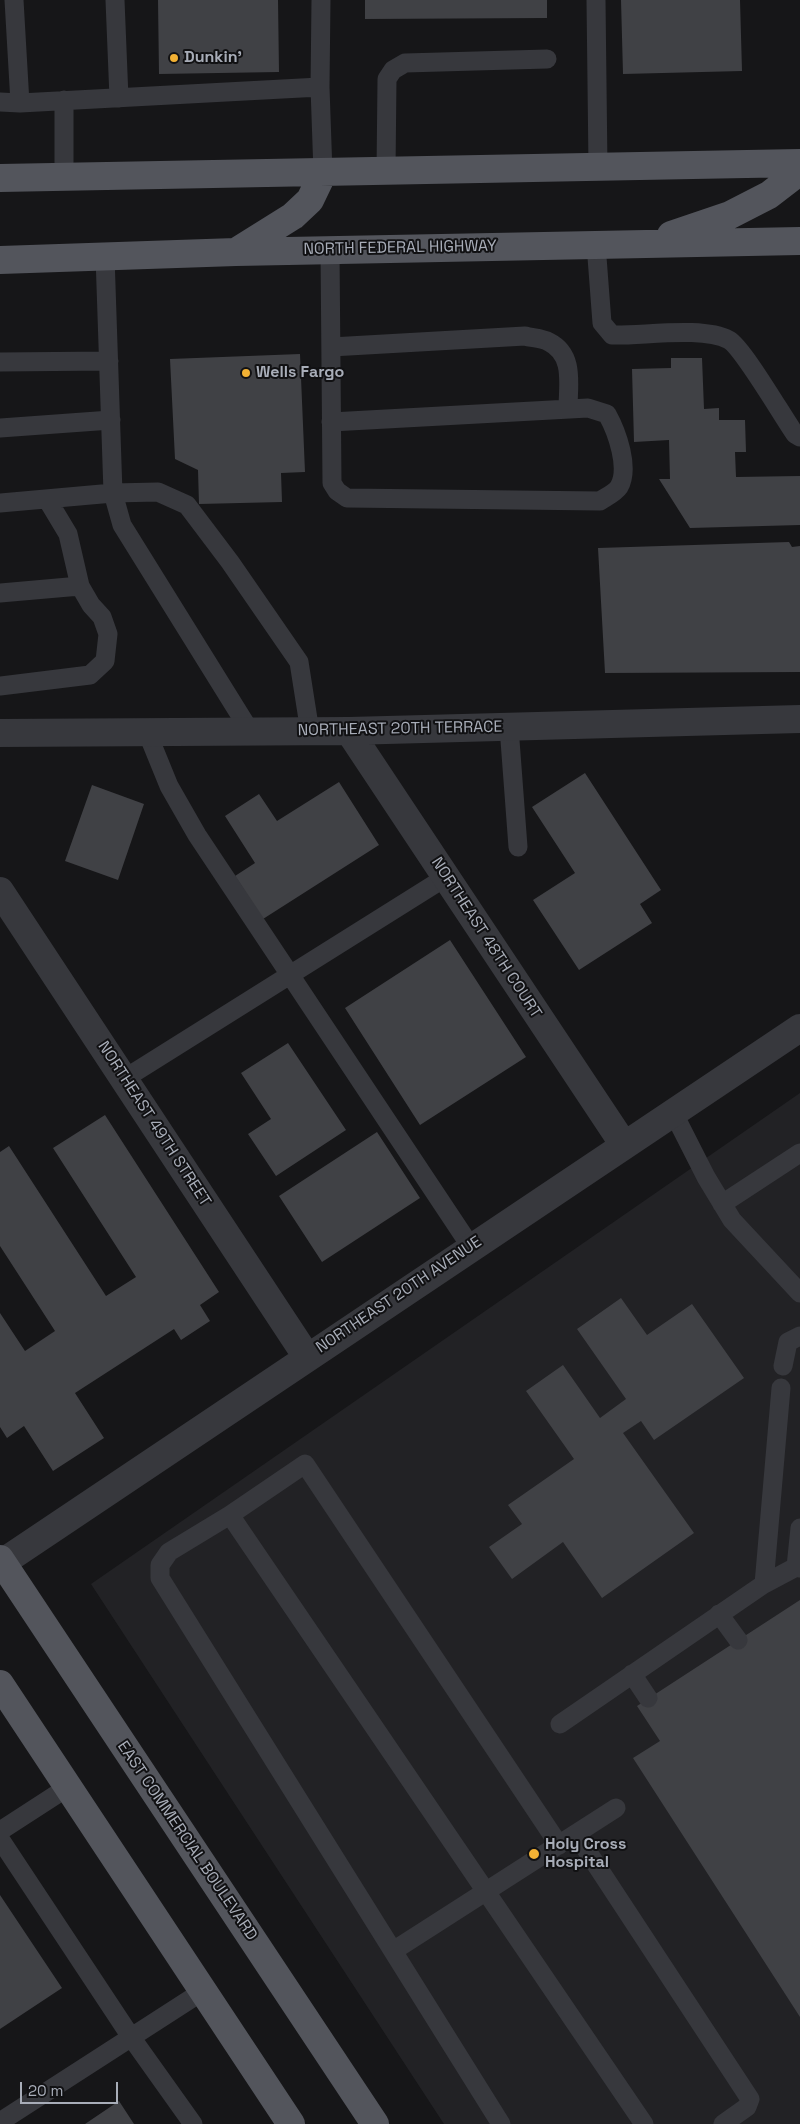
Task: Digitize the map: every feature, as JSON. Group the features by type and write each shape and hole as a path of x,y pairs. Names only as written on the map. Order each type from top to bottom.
{"main road":[{"path":"0,178 800,163"},
{"path":"648,243 738,211 770,195 800,171"},
{"path":"236,252 293,216 310,200 323,173"},
{"name":"NORTH FEDERAL HIGHWAY","path":"0,260 236,252 800,241"},
{"name":"EAST COMMERCIAL BOULEVARD","path":"1,1562 375,2124"},
{"path":"0,1684 291,2124"}],"street":[{"name":"NORTHEAST 20TH TERRACE","path":"0,733 349,732 800,719"},
{"name":"NORTHEAST 48TH COURT","path":"349,732 624,1145"},
{"name":"NORTHEAST 49TH STREET","path":"0,891 308,1357"},
{"name":"NORTHEAST 20TH AVENUE","path":"1,1562 800,1028"}],"lane":[{"path":"14,0 20,103"},
{"path":"115,0 118,98"},
{"path":"321,0 320,87 323,173"},
{"path":"596,0 598,167"},
{"path":"386,172 387,79 393,70 405,63 547,59"},
{"path":"0,102 20,103 320,87"},
{"path":"64,100 64,177"},
{"path":"596,244 602,323 612,335 703,333 730,340 742,353 795,434 800,437"},
{"path":"330,250 330,347 331,422 332,483 337,491 347,498 600,501 620,486 622,449 616,430 607,414 588,408 331,422"},
{"path":"105,256 113,492 122,525 250,732"},
{"path":"330,347 525,336 548,341 560,349 569,363 568,409"},
{"path":"0,362 109,361"},
{"path":"0,428 111,420"},
{"path":"0,503 113,492 158,492 187,505 230,562 299,662 310,732"},
{"path":"0,686 90,675 105,661 108,634 102,617 80,586 68,534 47,498"},
{"path":"0,593 80,586"},
{"path":"509,727 518,847"},
{"path":"147,732 169,786 197,835 471,1247"},
{"path":"124,1079 446,877"},
{"path":"674,1112 706,1177 732,1220 800,1293"},
{"path":"722,1204 800,1153"},
{"path":"783,1366 788,1342 800,1336"},
{"path":"764,1584 781,1388"},
{"path":"501,2124 160,1578 160,1564 169,1552 230,1515 305,1464 559,1845"},
{"path":"230,1515 644,2124"},
{"path":"560,1724 764,1584 798,1568 800,1528"},
{"path":"719,1614 738,1640"},
{"path":"632,1674 648,1698"},
{"path":"0,1831 68,1786"},
{"path":"393,1951 616,1808"},
{"path":"576,1834 750,2099 747,2107 723,2124"},
{"path":"0,1839 131,2038 193,2124"},
{"path":"6,2117 203,1990"}],"shaded area":[{"name":"Holy Cross Hospital","path":"800,1093 800,2124 444,2124 91,1584"}],"building":[{"path":"158,0 278,0 279,72 159,74"},
{"path":"365,0 547,0 547,18 365,19"},
{"path":"621,0 740,0 742,71 623,74"},
{"path":"300,354 305,472 281,473 282,502 199,504 198,470 175,459 170,359"},
{"path":"671,358 702,358 704,409 719,408 719,420 745,420 746,452 735,452 736,477 800,476 800,525 690,528 659,479 670,479 669,440 634,442 632,369 671,368"},
{"path":"789,542 792,547 800,546 800,672 605,673 598,548"},
{"path":"585,773 661,890 640,904 652,923 579,970 533,900 575,873 532,807"},
{"path":"339,782 379,845 263,919 235,876 255,863 225,816 259,794 277,821"},
{"path":"92,785 144,804 118,880 65,861"},
{"path":"450,940 526,1057 420,1125 345,1008"},
{"path":"288,1043 346,1130 276,1176 248,1134 271,1119 241,1073"},
{"path":"105,1115 219,1292 200,1305 210,1321 181,1340 174,1329 75,1393 104,1438 53,1471 24,1426 7,1438 0,1427 0,1313 25,1351 55,1331 0,1246 0,1152 9,1146 106,1296 136,1277 53,1148"},
{"path":"377,1132 420,1198 322,1262 279,1196"},
{"path":"621,1298 647,1335 692,1304 744,1378 654,1440 641,1421 623,1433 694,1533 602,1598 563,1542 512,1579 489,1547 522,1524 508,1505 574,1459 526,1391 563,1365 600,1418 626,1399 577,1329"},
{"path":"800,1600 800,2017 633,1758 660,1741 637,1706"},
{"path":"0,1895 62,1988 0,2029"},
{"path":"119,2101 134,2124 85,2124"}],"place":[{"name":"Dunkin'","path":"174,58"},
{"name":"Wells Fargo","path":"246,373"},
{"name":"Holy Cross Hospital","path":"534,1854"}]}
